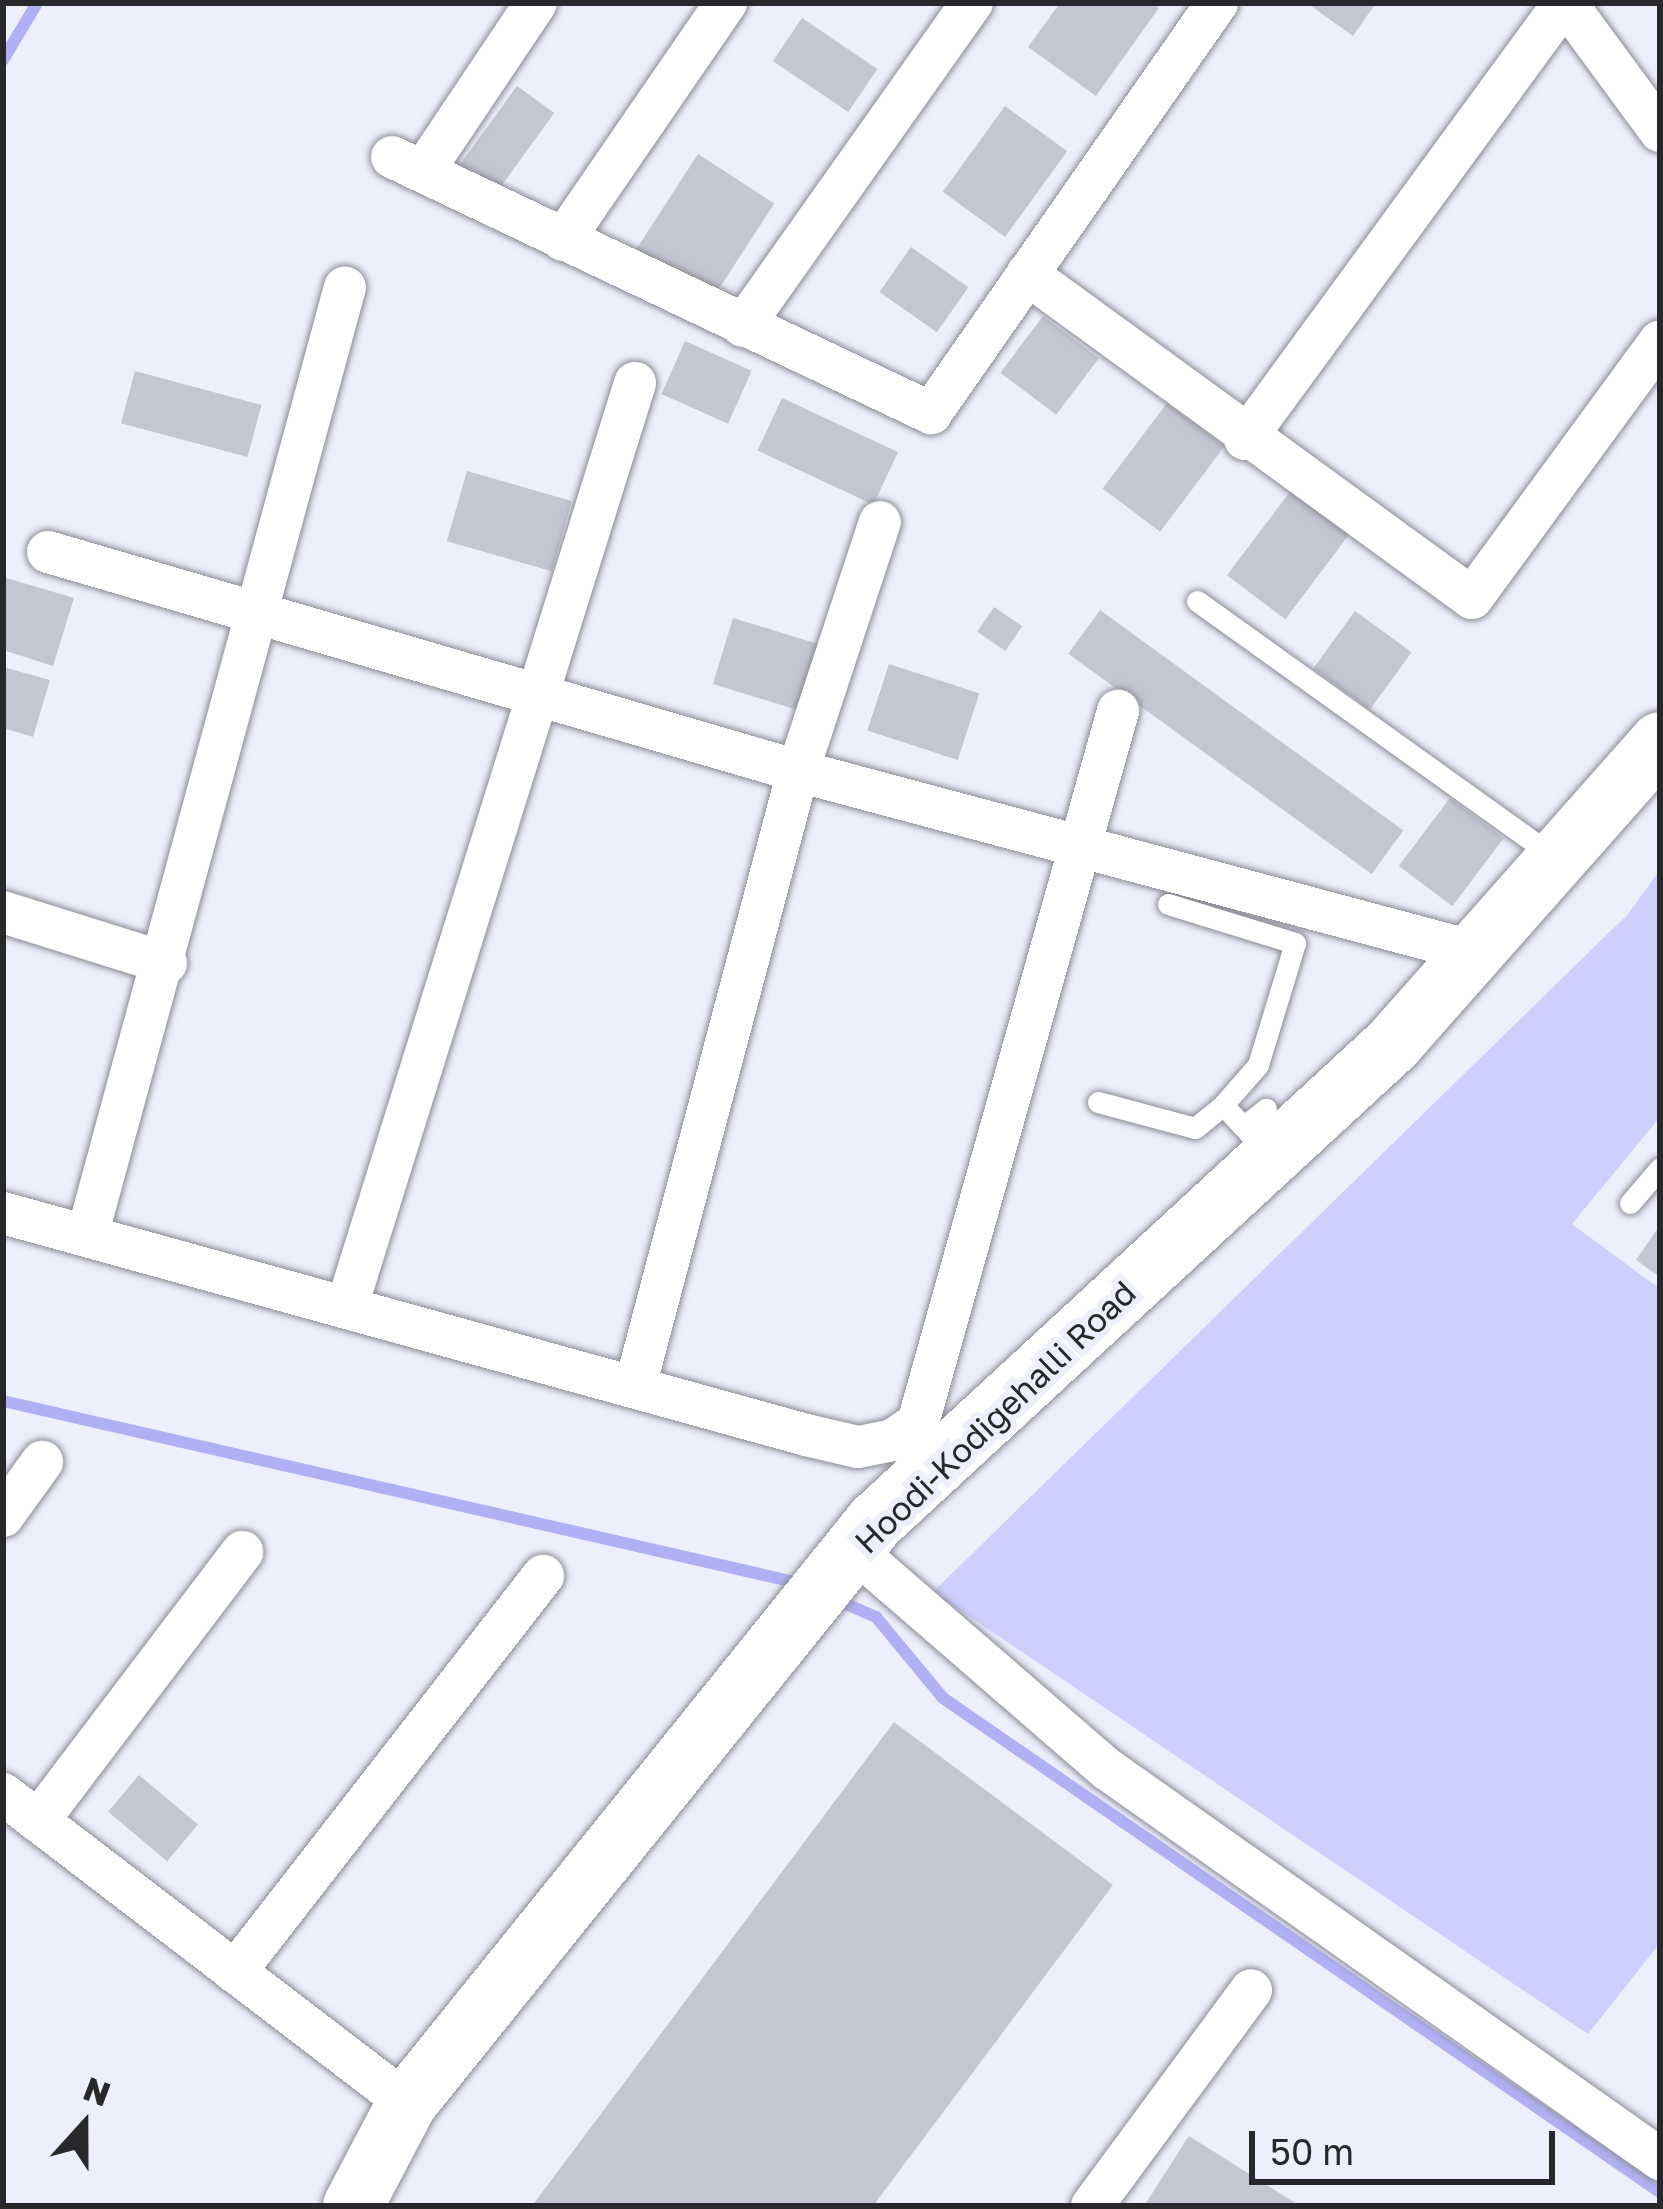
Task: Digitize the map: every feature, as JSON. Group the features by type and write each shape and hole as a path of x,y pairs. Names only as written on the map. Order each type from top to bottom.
{"street":[{"path":"536,3 408,164 932,413 1206,7"},
{"path":"563,240 726,3"},
{"path":"743,326 972,3"},
{"path":"1245,439 1565,3 1660,131"},
{"path":"1027,274 1245,439 1472,598 1660,341"},
{"path":"87,1236 166,963 346,287"},
{"path":"347,1306 635,383"},
{"path":"636,1383 798,771 880,522"},
{"path":"48,552 261,610 798,771 1079,840 1475,952"},
{"path":"3,1213 858,1447 919,1423 1118,711"},
{"name":"Hoodi-Kodigehalli Road","path":"353,2206 407,2103 832,1578 1260,1131 1475,952 1660,742"},
{"path":"3,912 166,963"},
{"path":"3,1516 42,1462"},
{"path":"38,1821 242,1552"},
{"path":"235,1972 543,1576"},
{"path":"832,1578 1660,2159"},
{"path":"3,1794 407,2103"},
{"path":"1092,2206 1251,1990"}],"lane":[{"path":"1197,601 1557,859"},
{"path":"1098,1102 1195,1128 1258,1066 1295,943 1168,904"},
{"path":"1223,1105 1260,1131"},
{"path":"1630,1203 1660,1168"}],"shaded area":[{"path":"1660,870 1660,1117 1572,1224 1660,1289 1660,1943 1588,2034 933,1592 1628,914"}],"building":[{"path":"1060,3 1152,3 1159,8 1096,96 1028,47"},
{"path":"1307,3 1376,3 1353,36"},
{"path":"802,18 877,69 848,112 773,61"},
{"path":"517,86 554,113 497,192 459,165"},
{"path":"1005,106 1067,151 1005,237 943,192"},
{"path":"698,154 774,204 713,298 636,249"},
{"path":"911,247 968,287 937,332 879,292"},
{"path":"1043,316 1099,358 1056,415 1000,373"},
{"path":"685,341 752,371 728,424 661,394"},
{"path":"135,371 262,405 248,457 121,423"},
{"path":"782,398 898,452 873,505 757,451"},
{"path":"1167,403 1225,446 1160,532 1103,488"},
{"path":"467,471 572,501 552,571 447,541"},
{"path":"1292,489 1350,533 1285,619 1227,575"},
{"path":"3,577 74,598 53,666 3,650"},
{"path":"994,607 1022,626 1005,651 977,632"},
{"path":"1100,610 1403,830 1372,874 1068,654"},
{"path":"1355,611 1412,652 1370,710 1313,668"},
{"path":"733,618 823,645 803,711 713,684"},
{"path":"889,664 979,693 958,760 867,731"},
{"path":"3,667 50,680 33,737 3,728"},
{"path":"1450,798 1504,838 1452,906 1399,866"},
{"path":"1660,1225 1660,1277 1636,1260"},
{"path":"894,1722 1113,1885 873,2206 532,2206"},
{"path":"139,1775 198,1824 167,1861 108,1812"},
{"path":"1189,2136 1300,2206 1144,2206"}],"waterway":[{"path":"3,60 37,3"},
{"path":"3,1401 803,1584"},
{"path":"837,1600 876,1617 943,1698 1660,2192"}]}
